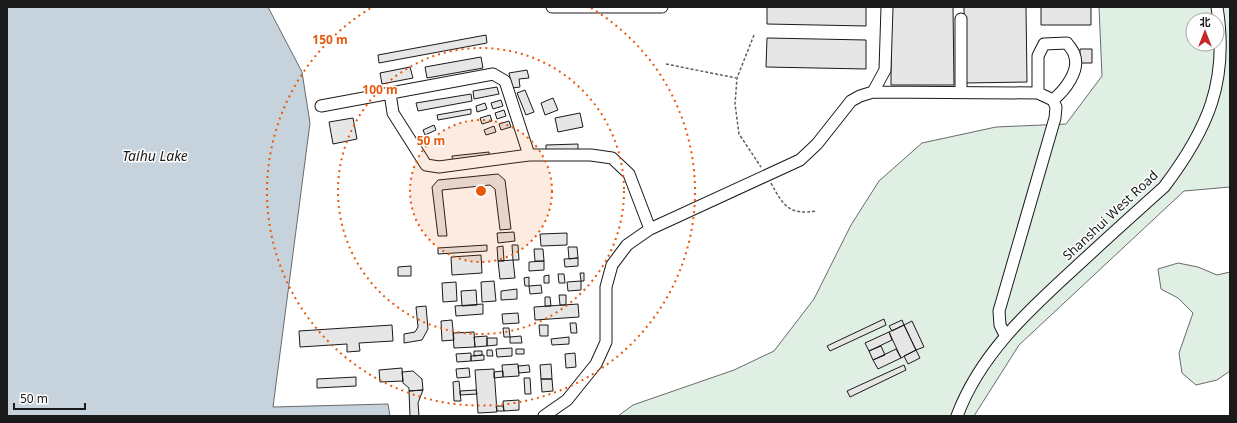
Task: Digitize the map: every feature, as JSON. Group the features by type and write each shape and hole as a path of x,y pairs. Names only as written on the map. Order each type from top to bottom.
{"street":[{"path":"552,7 662,7"},
{"path":"874,92 885,70 887,7"},
{"name":"Shanshui West Road","path":"957,416 970,387 1005,335 1027,312 1164,186 1182,163 1208,116 1217,90 1222,43 1217,7"},
{"path":"961,19 961,92"},
{"path":"1038,93 1038,56 1044,44 1067,43 1074,54 1076,69 1061,94 1053,100"},
{"path":"321,106 493,74 504,81 529,155"},
{"path":"544,416 567,400 596,364 606,342 606,287 612,265 627,245 650,229 800,160 817,144 851,101 860,96 874,92 1038,93 1053,100 1056,107 1055,118 999,311 1000,325 1005,335"},
{"path":"390,93 393,113 426,165 439,167 529,155 591,155 612,158 630,174 650,229"}],"path":[{"path":"754,35 737,78 734,104 739,134 767,175 781,202 800,213 818,211"},
{"path":"666,64 737,78"}],"green space":[{"path":"1099,7 1230,7 1230,187 1184,191 1019,345 974,416 618,416 633,405 734,370 774,351 814,299 851,225 879,181 922,143 996,127 1066,124 1102,76"},
{"path":"1178,263 1198,267 1217,275 1230,272 1230,371 1217,380 1196,385 1182,373 1179,353 1193,313 1178,298 1161,289 1158,269"}],"water":[{"name":"Taihu Lake","path":"7,7 268,7 302,72 310,123 273,407 388,404 390,416 7,416"}],"building":[{"path":"767,7 866,7 866,26 767,24"},
{"path":"891,7 953,7 954,85 891,85"},
{"path":"964,7 1026,7 1027,82 965,83"},
{"path":"1041,7 1091,7 1091,25 1041,25"},
{"path":"486,35 487,43 379,63 378,55"},
{"path":"767,38 866,40 866,69 766,67"},
{"path":"1080,49 1092,49 1092,63 1080,63"},
{"path":"481,57 483,68 427,78 425,67"},
{"path":"410,67 413,78 382,84 380,73"},
{"path":"527,70 529,78 519,79 520,87 512,88 509,73"},
{"path":"497,87 499,94 474,99 473,91"},
{"path":"525,90 534,112 526,115 517,93"},
{"path":"471,94 472,101 418,111 416,103"},
{"path":"553,98 558,110 545,115 541,103"},
{"path":"501,100 503,106 493,109 491,103"},
{"path":"485,103 487,109 477,112 476,106"},
{"path":"471,109 471,114 438,120 437,115"},
{"path":"504,110 506,116 497,119 495,113"},
{"path":"580,113 583,127 558,132 555,118"},
{"path":"490,115 492,121 482,124 480,118"},
{"path":"353,118 357,139 333,144 329,122"},
{"path":"509,121 511,127 501,130 499,124"},
{"path":"434,125 436,130 425,135 423,130"},
{"path":"494,126 496,132 486,135 484,130"},
{"path":"578,144 578,151 546,151 546,145"},
{"path":"489,152 490,160 453,163 452,156"},
{"path":"498,174 505,180 511,229 500,230 495,189 490,185 442,190 447,236 438,236 432,187 438,180"},
{"path":"514,232 515,241 498,243 497,233"},
{"path":"567,233 567,245 541,246 540,234"},
{"path":"487,245 487,251 438,254 438,248"},
{"path":"512,245 518,245 519,260 513,260"},
{"path":"503,246 504,261 498,261 497,247"},
{"path":"568,247 577,247 578,258 569,259"},
{"path":"534,249 543,249 544,261 535,261"},
{"path":"481,255 482,273 452,275 451,257"},
{"path":"578,258 578,266 565,267 564,259"},
{"path":"513,260 515,278 500,279 498,261"},
{"path":"544,261 544,270 529,271 529,262"},
{"path":"411,266 411,276 398,276 398,267"},
{"path":"580,273 584,273 584,281 581,281"},
{"path":"558,274 564,274 565,283 559,283"},
{"path":"549,275 549,283 544,283 544,276"},
{"path":"529,277 529,286 525,286 524,278"},
{"path":"494,281 496,301 482,302 481,282"},
{"path":"581,281 581,290 568,291 567,282"},
{"path":"456,282 457,301 443,302 442,283"},
{"path":"541,285 542,293 530,294 529,286"},
{"path":"517,289 517,299 501,300 501,291"},
{"path":"476,290 477,305 462,306 461,291"},
{"path":"559,295 566,295 566,305 560,305"},
{"path":"545,297 550,297 551,306 545,306"},
{"path":"483,304 483,314 456,316 455,306"},
{"path":"578,304 579,317 535,320 534,307"},
{"path":"426,306 428,329 422,340 404,343 404,334 415,332 418,327 416,307"},
{"path":"518,313 519,323 503,324 502,314"},
{"path":"884,319 886,325 830,351 827,346"},
{"path":"452,320 454,340 442,341 441,321"},
{"path":"902,320 904,325 892,331 889,326"},
{"path":"912,321 924,347 916,350 904,325"},
{"path":"570,323 576,323 577,333 571,333"},
{"path":"392,325 393,341 359,343 360,351 347,352 347,344 300,347 299,331"},
{"path":"539,325 548,325 548,336 540,336"},
{"path":"904,325 916,350 901,358 889,332"},
{"path":"503,328 509,328 510,337 504,337"},
{"path":"474,332 475,347 454,348 453,333"},
{"path":"889,332 892,340 869,351 865,343"},
{"path":"487,336 487,346 475,347 474,337"},
{"path":"521,336 522,343 510,343 510,337"},
{"path":"569,337 569,344 552,345 551,339"},
{"path":"487,338 497,338 497,345 487,346"},
{"path":"881,346 885,355 873,360 869,351"},
{"path":"512,348 512,356 497,357 496,349"},
{"path":"516,349 524,349 524,354 516,354"},
{"path":"896,349 901,358 878,369 873,360"},
{"path":"487,350 492,350 493,356 487,356"},
{"path":"916,350 920,358 908,364 904,356"},
{"path":"474,351 482,351 482,355 474,356"},
{"path":"471,353 471,361 457,362 456,354"},
{"path":"575,353 576,367 566,368 565,354"},
{"path":"484,355 484,360 471,361 471,356"},
{"path":"518,364 519,376 503,377 502,365"},
{"path":"551,364 552,379 541,379 540,365"},
{"path":"529,365 530,372 519,373 518,366"},
{"path":"904,365 906,370 850,397 847,391"},
{"path":"402,368 403,381 380,382 379,370"},
{"path":"469,368 470,377 457,378 456,369"},
{"path":"494,369 497,412 478,413 475,370"},
{"path":"413,371 422,379 423,390 409,391 409,388 403,383 402,372"},
{"path":"503,371 503,377 494,378 494,372"},
{"path":"356,377 356,386 317,388 317,379"},
{"path":"524,378 530,378 531,394 525,394"},
{"path":"541,379 552,379 553,391 542,392"},
{"path":"459,381 461,401 454,401 453,382"},
{"path":"423,390 418,403 419,416 410,416 409,391"},
{"path":"476,390 477,394 460,395 460,391"},
{"path":"519,400 519,410 504,411 503,401"},
{"path":"496,406 503,406 504,411 497,411"}]}
